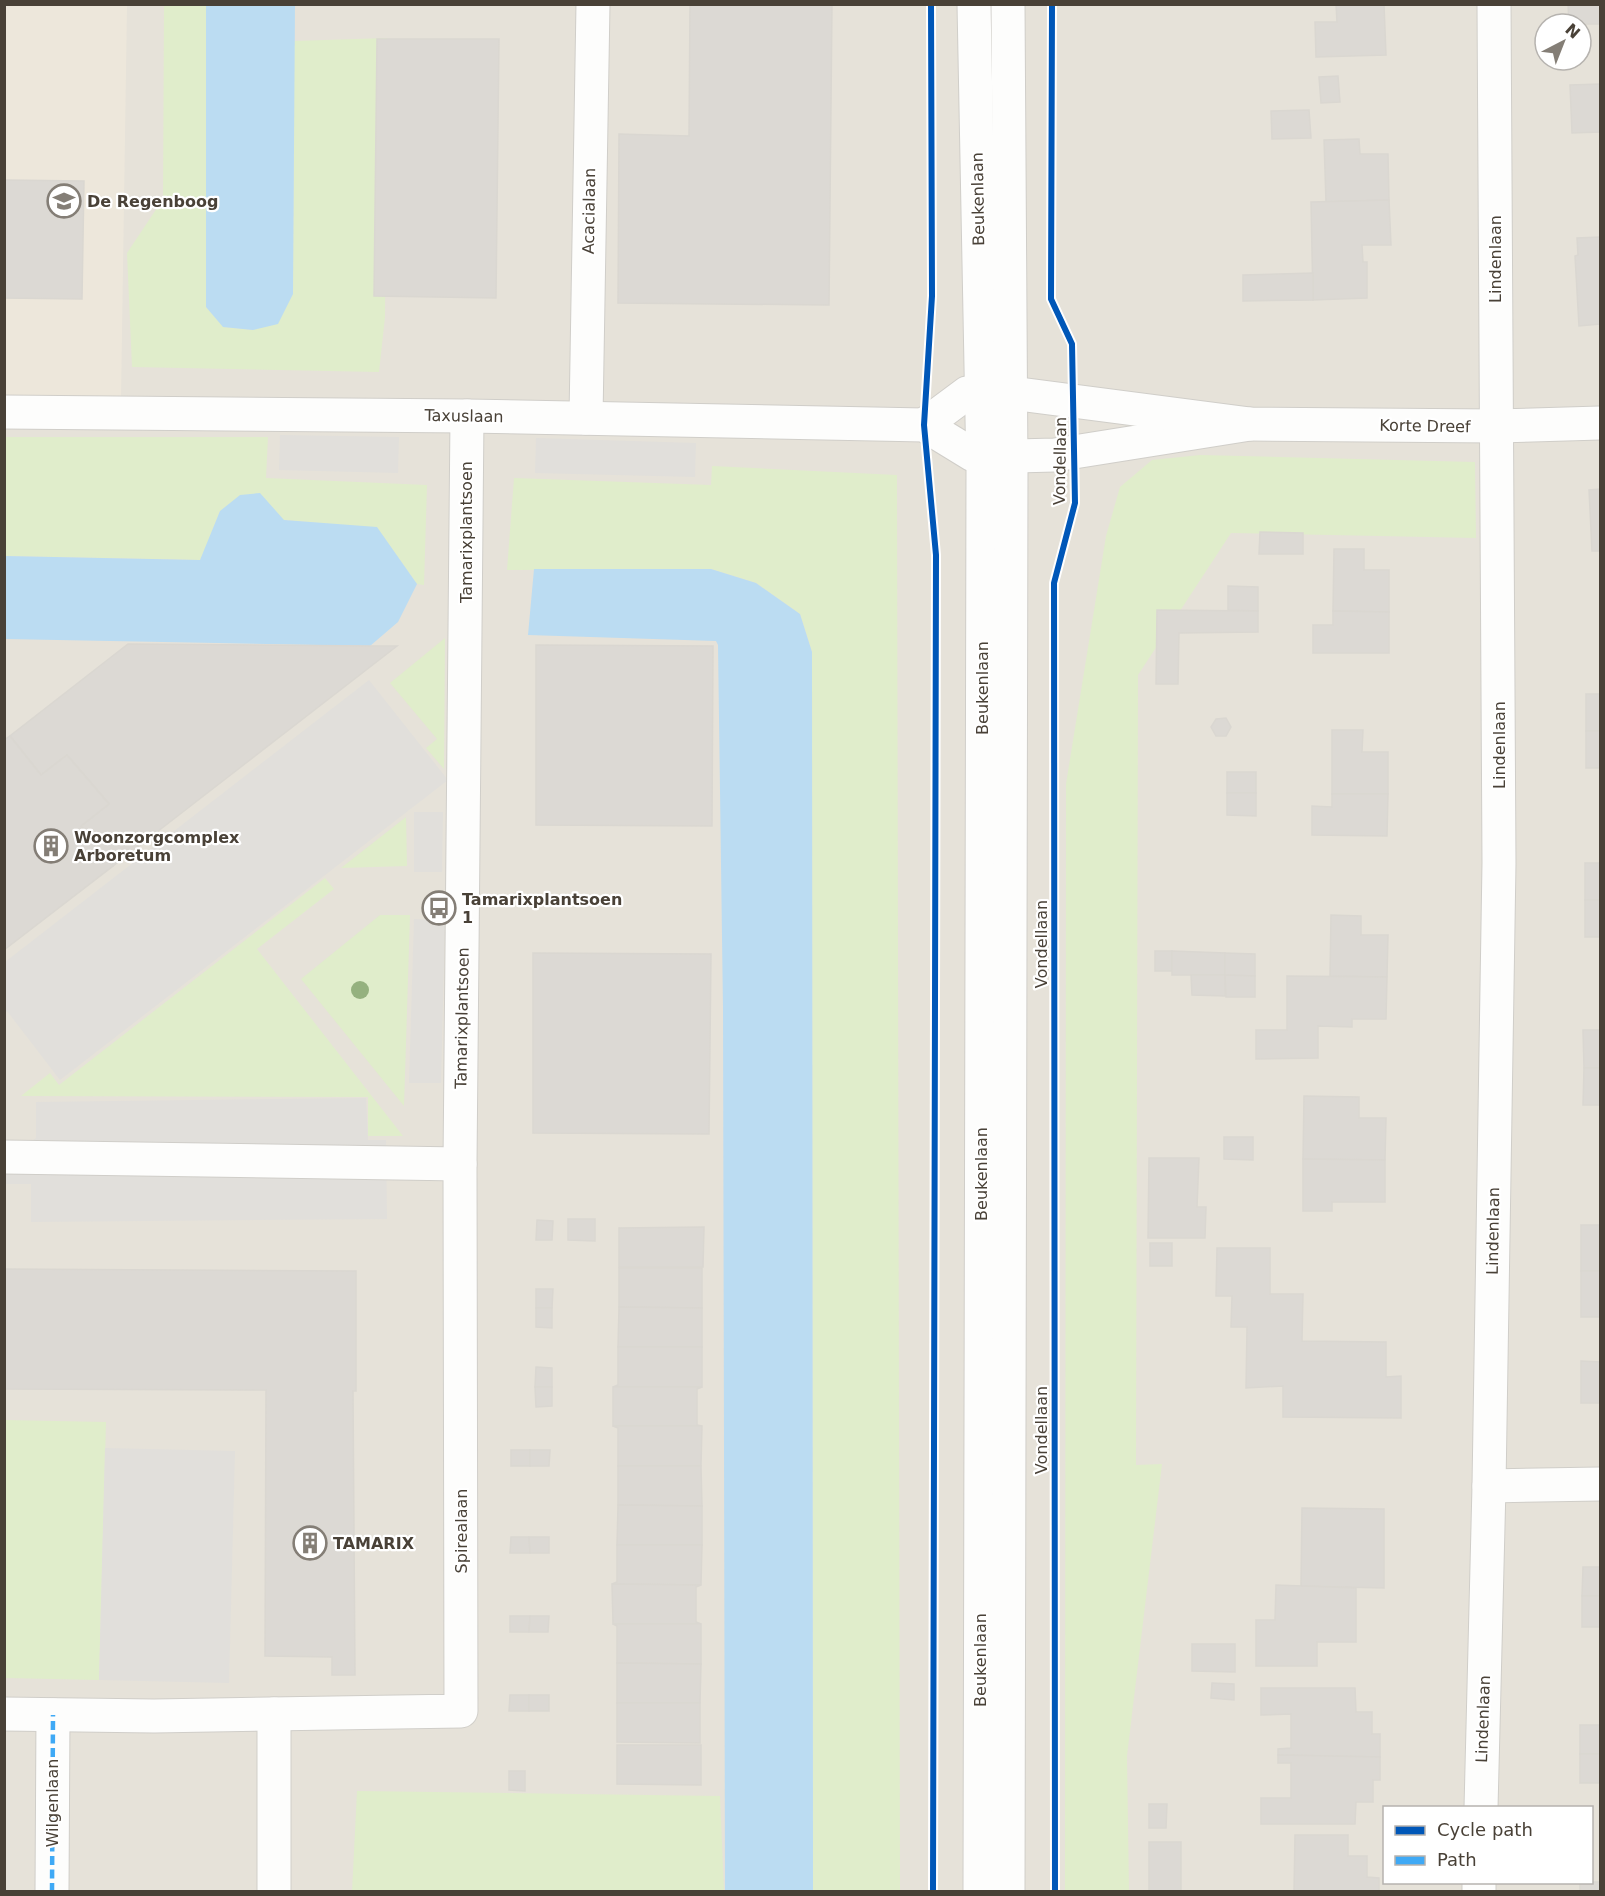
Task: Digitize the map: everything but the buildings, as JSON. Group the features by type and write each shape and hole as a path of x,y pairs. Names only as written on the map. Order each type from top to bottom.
{"street":[{"name":"Acacialaan","path":"586,418 593,4"},
{"name":"Beukenlaan","path":"974,4 996,393"},
{"name":"Beukenlaan","path":"1008,4 996,393 1008,1892"},
{"name":"Lindenlaan","path":"1481,1806 1489,1486 1499,863 1494,4"},
{"path":"996,393 968,393 924,425 973,455 996,456"},
{"name":"Korte Dreef","path":"996,393 1250,424 1496,426 1600,423"},
{"name":"Taxuslaan","path":"4,412 467,416 924,425"},
{"name":"Tamarixplantsoen","path":"460,1164 467,416"},
{"name":"Korte Dreef","path":"996,456 1055,454 1250,424"},
{"name":"Beukenlaan","path":"980,1892 996,456"},
{"path":"4,1157 460,1164"},
{"name":"Spirealaan","path":"4,1714 461,1711 460,1164"},
{"path":"1489,1486 1600,1484"},
{"path":"274,1714 274,1892"},
{"name":"Wilgenlaan","path":"52,1892 53,1715"}],"shaded area":[{"path":"5,5 1600,5 1600,1891 5,1891"},
{"name":"De Regenboog","path":"5,5 127,5 121,399 5,397"},
{"path":"280,435 399,437 398,473 279,470"},
{"path":"536,438 696,443 695,477 535,473"},
{"path":"369,680 448,780 60,1080 7,1011 5,1013 5,962"},
{"path":"414,812 443,812 442,872 414,872"},
{"path":"414,919 445,920 441,1083 409,1083"},
{"path":"366,1098 368,1140 386,1140 387,1219 31,1222 31,1184 5,1184 4,1161 36,1138 36,1102"},
{"path":"105,1448 235,1451 229,1683 99,1680"}],"green space":[{"path":"164,5 206,5 206,307 224,327 253,330 293,294 294,41 387,38 385,317 379,372 132,367 127,253 163,199"},
{"path":"5,437 268,437 266,478 427,485 424,585 417,584 377,528 284,520 220,511 201,560 5,556"},
{"path":"1200,455 1475,462 1476,538 1231,533 1138,675 1136,1465 1162,1464 1127,1756 1129,1891 1065,1892 1066,784 1106,536 1120,487 1152,460"},
{"path":"712,466 897,475 900,1891 813,1891 812,652 800,614 756,583 711,569 507,570 514,478 711,485"},
{"path":"445,638 444,769 426,748 437,739 390,683"},
{"path":"406,817 407,866 341,868"},
{"path":"325,878 334,889 257,949 403,1136 368,1136 368,1097 21,1096 50,1073 59,1085"},
{"path":"380,915 410,915 404,1106 301,979"},
{"path":"5,1420 106,1422 99,1680 5,1678"},
{"path":"357,1791 720,1796 724,1891 352,1891"}],"water":[{"path":"206,5 295,5 293,294 278,324 253,330 223,327 206,307"},
{"path":"260,493 284,520 377,527 417,584 398,622 370,646 5,639 5,556 200,560 220,511 240,495"},
{"path":"534,569 711,569 756,583 800,614 812,652 813,1891 725,1891 723,1009 718,645 716,641 528,635"}],"marked path":[{"path":"52,1892 53,1715"}],"cycle path":[{"path":"931,4 932,296 924,425 936,555 933,1892"},
{"name":"Vondellaan","path":"1052,4 1051,299 1072,344 1075,503 1054,583 1055,1892"}],"place":[{"name":"De Regenboog","path":"64,201"},
{"name":"Woonzorgcomplex Arboretum","path":"51,846"},
{"name":"Tamarixplantsoen 1","path":"439,908"},
{"name":"TAMARIX","path":"310,1543"}]}
